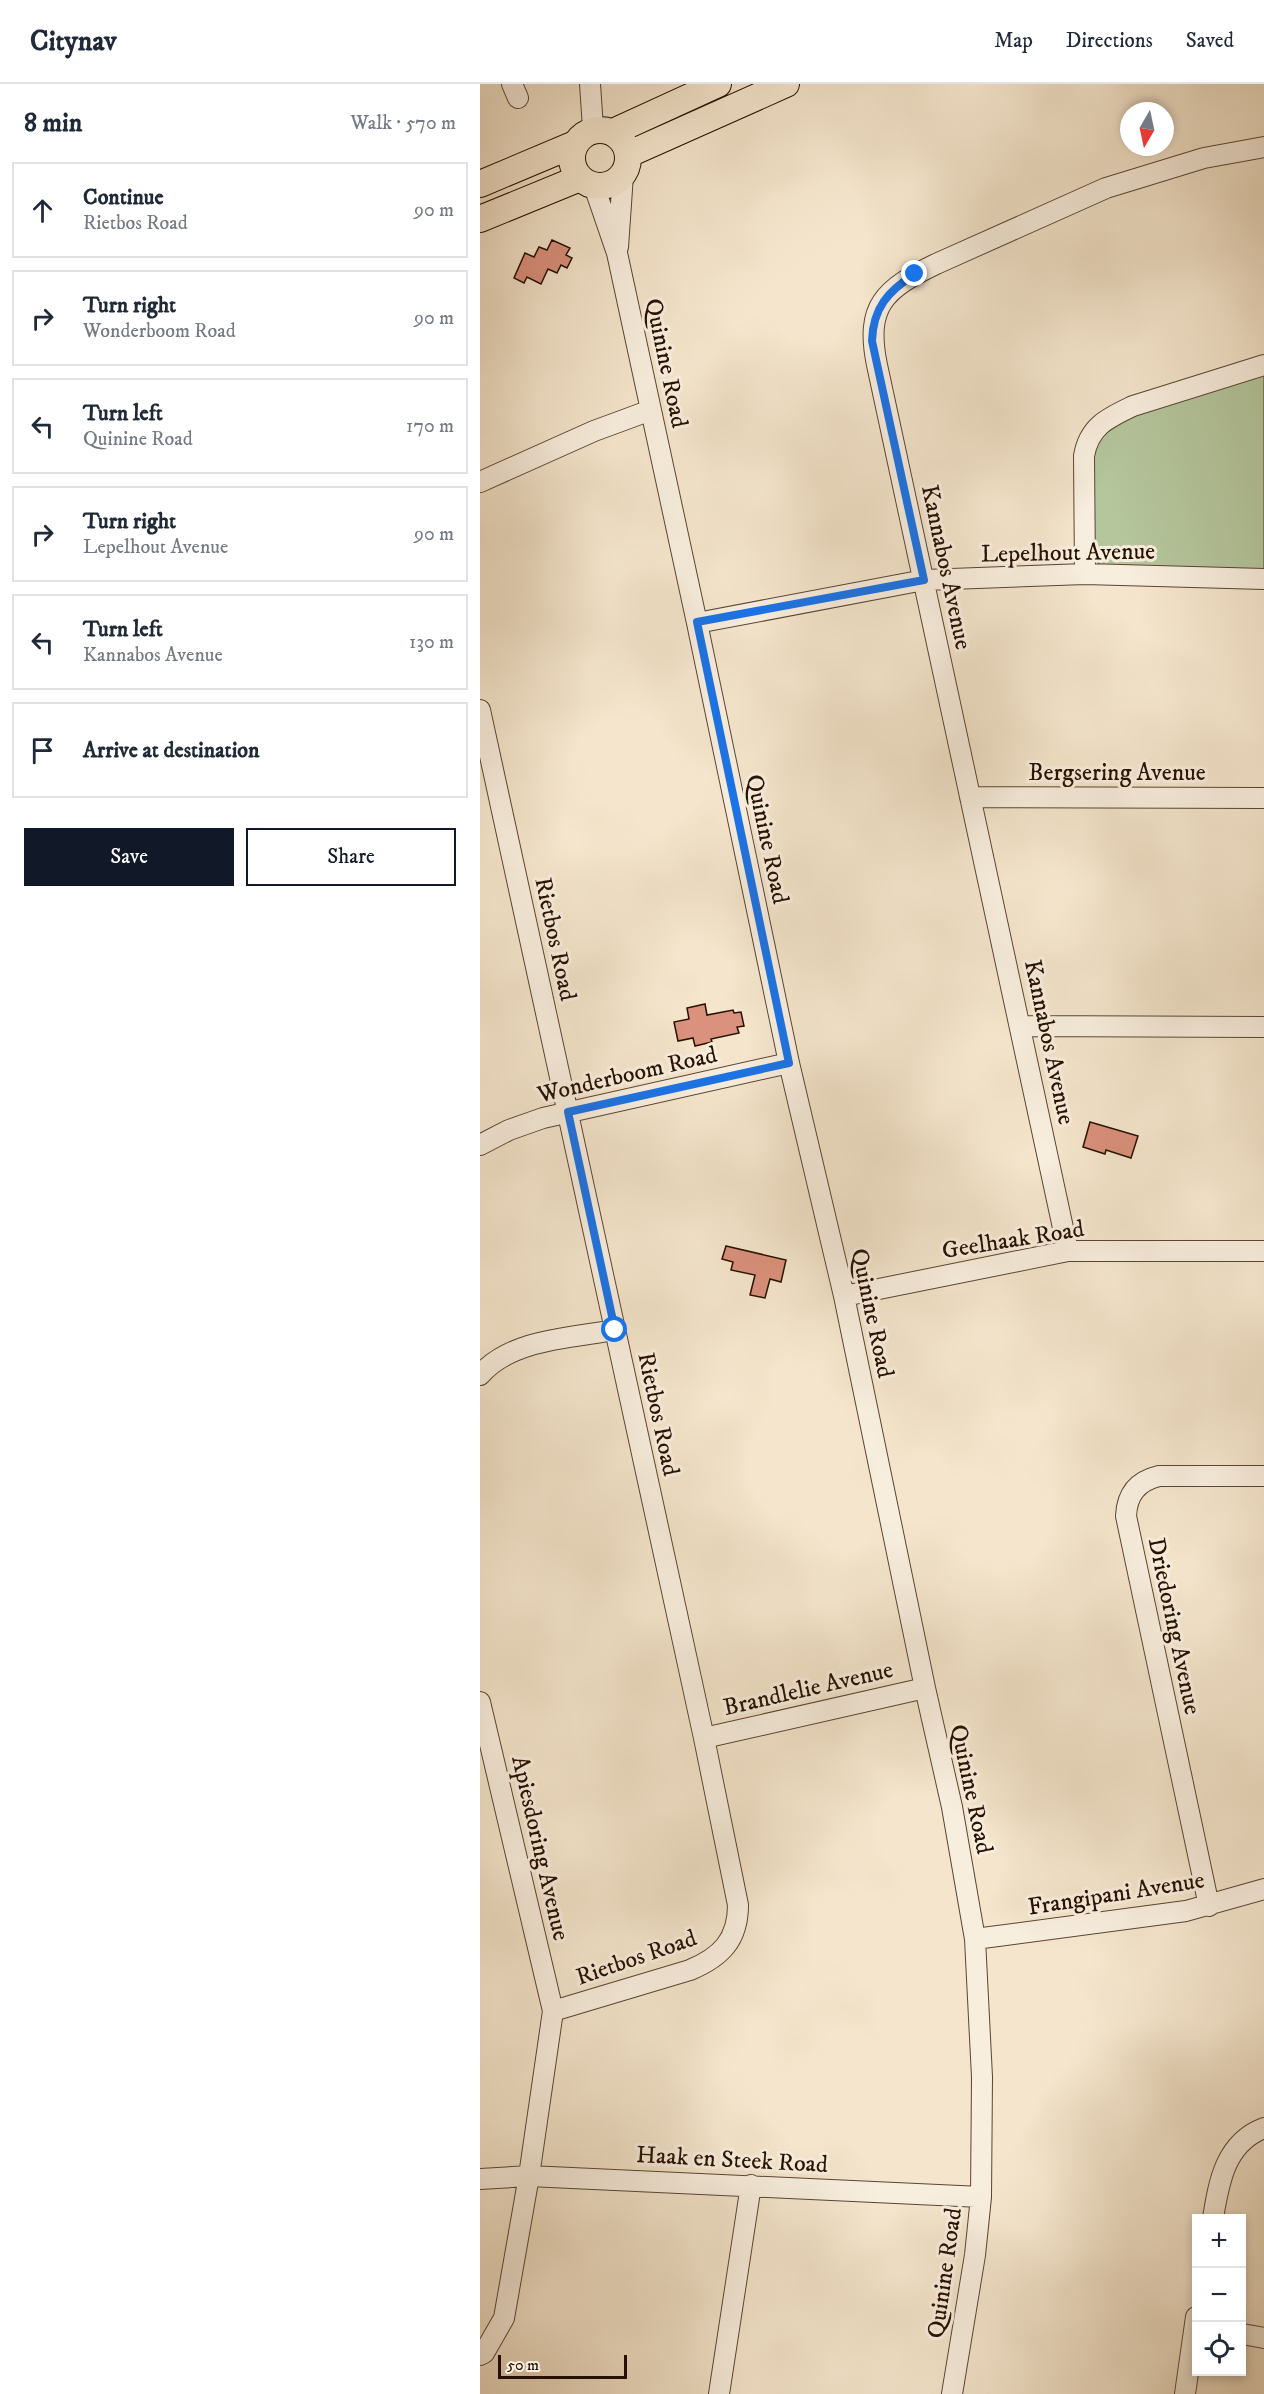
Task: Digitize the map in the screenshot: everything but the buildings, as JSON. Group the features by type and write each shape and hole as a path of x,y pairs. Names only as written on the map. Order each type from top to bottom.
{"main road":[{"path":"480,184 718,84"},
{"path":"480,219 587,182 610,184 626,165 786,84"},
{"path":"593,136 626,145 626,165"},
{"path":"587,182 573,168 572,156 593,136"}],"street":[{"path":"590,84 593,136"},
{"name":"Kannabos Avenue","path":"1068,1251 872,341 875,316 891,292 915,274 1106,188 1204,158 1264,147"},
{"name":"Quinine Road","path":"617,252 626,165"},
{"name":"Quinine Road","path":"587,182 617,252 789,1063 844,1296 925,1688 952,1807 975,1939 982,2077 981,2197 975,2254 952,2394"},
{"path":"1085,574 1084,456 1087,442 1095,430 1114,415 1133,406 1264,365"},
{"path":"480,482 594,431 651,410"},
{"name":"Lepelhout Avenue","path":"697,622 924,580 1085,574 1264,579"},
{"name":"Rietbos Road","path":"480,710 704,1738 738,1905 738,1919 728,1943 708,1963 553,2011"},
{"name":"Bergsering Avenue","path":"970,797 1264,798"},
{"path":"1021,1026 1264,1027"},
{"name":"Wonderboom Road","path":"480,1144 517,1127 568,1112 789,1063"},
{"name":"Geelhaak Road","path":"844,1296 1068,1251 1264,1251"},
{"path":"480,1375 494,1361 526,1346 615,1330"},
{"name":"Driedoring Avenue","path":"1209,1906 1127,1522 1126,1506 1133,1490 1145,1481 1159,1476 1264,1476"},
{"name":"Brandlelie Avenue","path":"704,1738 925,1688"},
{"name":"Apiesdoring Avenue","path":"480,1702 553,2011 529,2176 504,2318 484,2353 480,2355"},
{"name":"Frangipani Avenue","path":"975,1939 1167,1914 1209,1906 1264,1889"},
{"path":"1214,2214 1219,2180 1225,2164 1246,2139 1264,2128"},
{"name":"Haak en Steek Road","path":"480,2179 529,2176 981,2197"},
{"path":"719,2394 751,2185"},
{"path":"1246,2335 1264,2338"},
{"path":"1185,2394 1192,2349"}],"green space":[{"path":"1264,374 1264,570 1106,568 1099,564 1094,556 1093,461 1100,439 1130,417 1152,408 1201,391"}],"route":[{"path":"615,1330 568,1112 789,1063 697,622 924,580 872,341 875,316 881,306 891,292 915,274"}]}
